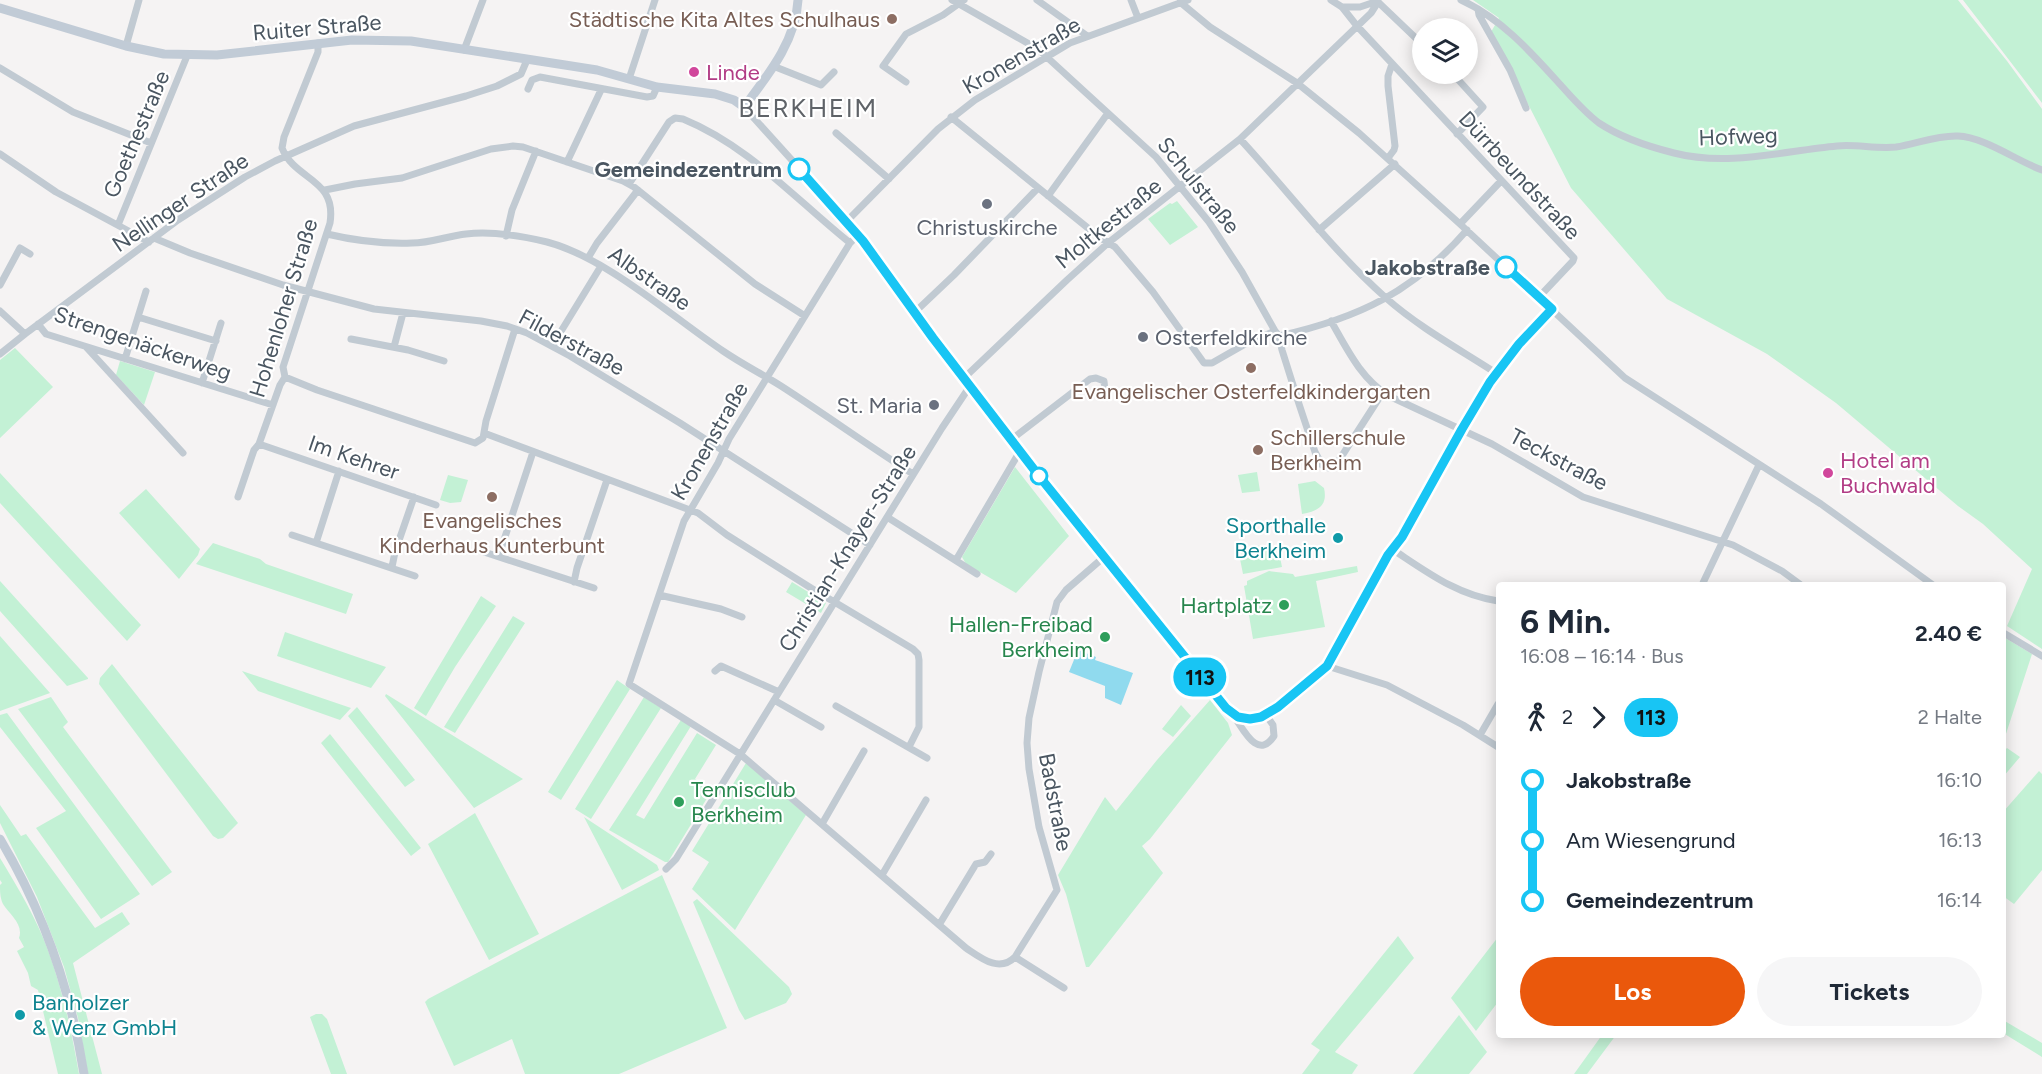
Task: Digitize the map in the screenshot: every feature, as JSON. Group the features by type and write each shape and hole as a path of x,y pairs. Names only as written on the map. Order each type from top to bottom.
{"street":[{"path":"126,46 139,0"},
{"path":"464,50 483,0"},
{"path":"629,79 655,0"},
{"path":"798,0 791,33 773,66 744,107 858,235 1020,451 1175,647 1233,714 1250,740 1261,744 1270,741 1274,736 1273,725 1266,715"},
{"path":"1037,0 1086,36"},
{"path":"1131,0 1138,18"},
{"name":"Kronenstraße","path":"846,222 951,117 975,100 1086,36 1188,0"},
{"name":"Dürrbeundstraße","path":"1331,0 1342,7 1357,26 1574,259 1539,297"},
{"name":"Hofweg","path":"1461,0 1478,9 1528,50 1599,123 1662,150 1696,157 1742,158 1842,146 1887,148 1958,136 1978,141 2042,170"},
{"path":"906,82 883,66 906,34 938,18 958,1"},
{"name":"Schulstraße","path":"958,1 1038,49 1141,142 1181,186 1222,241 1277,333 1316,452 1324,466 1331,468 1338,464 1383,392"},
{"path":"1180,1 1216,31 1297,83 1388,158 1631,383 1833,513 1928,582"},
{"path":"1342,7 1360,7 1379,1 1412,34"},
{"name":"Moltkestraße","path":"964,378 1108,243 1240,139 1371,13 1379,1"},
{"name":"Ruiter Straße","path":"0,8 154,53 187,56 218,55 358,39 395,40 597,70 657,87 715,94 734,100 744,107"},
{"path":"1478,9 1478,14 1510,70 1526,108"},
{"path":"287,157 282,148 283,140 318,52 318,43"},
{"name":"Goethestraße","path":"118,225 187,56"},
{"name":"Nellinger Straße","path":"0,354 152,240 245,177 354,126 497,86 521,74 527,60"},
{"path":"1388,158 1395,146 1388,86 1392,64"},
{"path":"773,66 821,85 834,72"},
{"path":"0,68 73,112 151,143"},
{"path":"528,89 532,80 542,77 601,90 649,97 653,96 657,87"},
{"path":"1457,134 1484,107 1462,84"},
{"path":"567,162 601,90"},
{"path":"1048,196 1108,113"},
{"path":"951,117 1115,247 1153,292 1202,361 1207,364 1247,343 1277,333 1330,321 1386,298 1404,288 1427,270 1467,230"},
{"path":"629,184 669,122 675,118 683,118 761,165 850,243"},
{"path":"836,133 888,179"},
{"path":"1240,139 1319,230 1386,298 1425,329 1496,373"},
{"path":"325,190 402,178 497,147 519,146 629,184 755,284 805,316"},
{"path":"506,236 512,210 536,151"},
{"name":"Filderstraße","path":"0,154 50,189 118,225 152,240 230,267 308,292 374,309 481,321 515,329 552,346 724,450 870,545"},
{"name":"Hohenloher Straße","path":"238,497 254,450 260,444 280,384 285,377 283,367 331,216 325,190 287,157"},
{"path":"1319,230 1395,164"},
{"path":"1460,224 1501,181"},
{"path":"915,312 1038,188"},
{"path":"588,258 639,190"},
{"name":"Albstraße","path":"327,234 355,241 380,243 419,243 472,234 506,236 544,241 588,258 724,351 913,474"},
{"name":"Kronenstraße","path":"740,754 629,684 682,525 724,450 805,316 850,243 858,235"},
{"path":"0,285 20,248 30,254"},
{"path":"552,346 601,266"},
{"path":"125,358 146,291"},
{"path":"1233,714 1250,719 1266,715 1327,666 1392,549 1402,537 1496,373 1552,309"},
{"path":"0,311 25,334"},
{"path":"394,347 403,313"},
{"path":"138,317 216,341"},
{"name":"Teckstraße","path":"1330,321 1360,370 1383,392 1462,429 1588,499 1723,541 1782,571 1798,582"},
{"path":"202,383 221,323"},
{"name":"Strengenäckerweg","path":"38,324 46,334 273,405"},
{"path":"285,377 472,443 479,442 484,433 515,329"},
{"path":"351,339 394,347 444,361"},
{"path":"85,346 183,453"},
{"path":"1012,439 1089,379 1096,378 1104,381 1105,391"},
{"name":"Christian-Knayer-Straße","path":"666,869 676,859 913,474 970,386"},
{"path":"484,433 701,514 727,535 834,603 913,649 918,654 919,727 909,747"},
{"name":"Im Kehrer","path":"260,444 436,504"},
{"path":"956,560 1020,451"},
{"path":"499,555 533,452"},
{"path":"1703,582 1759,465"},
{"path":"316,543 339,471"},
{"path":"574,582 607,480"},
{"path":"392,567 394,552 414,497"},
{"path":"887,517 977,574"},
{"path":"292,535 415,576"},
{"path":"1392,549 1450,587 1473,596 1496,601"},
{"path":"481,551 499,555 539,572 594,588"},
{"name":"Badstraße","path":"1015,957 1057,890 1039,827 1029,769 1028,731 1037,680 1059,598 1104,557"},
{"path":"659,595 718,608 742,617"},
{"path":"2006,634 2042,656"},
{"path":"715,671 721,666 779,692"},
{"path":"1327,666 1387,685 1496,746"},
{"path":"774,700 821,727"},
{"path":"836,706 927,758"},
{"path":"1480,735 1496,707"},
{"path":"822,824 864,751"},
{"path":"740,754 971,951 999,965 1008,963 1015,957 1064,988"},
{"path":"882,875 926,800"},
{"path":"0,839 32,900 54,954 70,1008 84,1074"},
{"path":"939,925 976,864 985,862 991,854"}],"green space":[{"path":"1473,0 1958,0 2042,109 2042,649 2007,626 2032,569 1983,524 1958,506 1836,403 1767,354 1667,299 1571,188 1491,32 1499,18"},
{"path":"1963,0 2042,0 2042,103"},
{"path":"1177,201 1198,227 1170,245 1148,219 1170,203"},
{"path":"15,348 53,387 0,438 0,360"},
{"path":"120,361 155,372 144,405 116,375"},
{"path":"1015,467 1069,536 1016,593 966,564 962,557"},
{"path":"1257,472 1260,491 1242,493 1238,475"},
{"path":"0,473 141,625 127,641 0,503"},
{"path":"448,475 468,480 461,502 450,503 440,500"},
{"path":"1315,481 1324,488 1323,503 1317,509 1302,514 1298,484"},
{"path":"146,489 200,549 198,555 179,579 119,513"},
{"path":"213,543 353,594 346,614 196,564"},
{"path":"1262,545 1264,550 1279,552 1282,567 1243,574 1239,554 1254,552 1253,547"},
{"name":"Hartplatz","path":"1357,566 1358,572 1316,581 1325,627 1253,639 1244,586 1247,585 1247,581 1269,571 1293,574 1295,577"},
{"path":"0,581 88,679 67,686 0,611"},
{"path":"792,582 826,603 821,613 786,592"},
{"path":"481,596 496,606 455,667 426,716 414,708"},
{"path":"513,616 525,623 455,733 444,727"},
{"path":"285,632 386,667 371,688 277,656"},
{"path":"0,636 50,693 0,711"},
{"path":"2006,638 2032,654 2006,734"},
{"path":"112,664 238,823 223,838 218,839 213,836 99,684 100,678"},
{"path":"242,671 351,708 340,720 258,691"},
{"path":"617,680 630,689 561,800 548,792"},
{"path":"386,694 523,779 474,808 385,696"},
{"path":"51,697 68,722 63,727 172,872 152,886 18,709"},
{"path":"644,697 661,708 591,819 575,809"},
{"path":"1210,700 1228,723 1232,735 1150,839 1142,846 1163,873 1089,967 1086,967 1066,894 1058,875 1105,797 1116,811"},
{"path":"1181,705 1191,716 1173,737 1162,729"},
{"path":"357,707 415,780 405,787 348,716"},
{"path":"7,713 140,894 101,919 36,828 66,811 0,727 0,715"},
{"name":"Tennisclub Berkheim","path":"681,720 691,726 636,815 644,819 697,733 716,745 695,779 712,790 668,862 665,862 609,830"},
{"path":"330,734 421,848 411,856 321,743"},
{"path":"2006,749 2020,757 2006,773"},
{"path":"746,763 806,815 735,930 692,889 709,862 692,851"},
{"path":"2039,771 2042,774 2042,870 2014,904 2006,898 2006,809"},
{"path":"0,805 21,836 26,834 95,928 122,912 130,924 73,963 102,1074 88,1074 78,1018 64,967 37,897 0,823"},
{"path":"475,813 539,934 489,960 428,844"},
{"path":"584,817 657,865 659,870 622,890"},
{"path":"0,858 33,916 49,953 67,1013 79,1074 58,1074 38,990 31,986 28,973 17,951 24,947 19,938 19,928 1,899"},
{"path":"662,875 727,1028 619,1074 525,1074 512,1039 454,1066 425,1002 428,999"},
{"path":"697,899 789,987 792,994 786,1003 745,1020 693,902"},
{"path":"1398,936 1414,958 1335,1052 1358,1065 1352,1074 1302,1074 1320,1050 1311,1044"},
{"path":"1496,940 1496,1005 1476,1031 1451,998"},
{"path":"322,1014 327,1019 347,1074 331,1074 310,1017"},
{"path":"1459,1015 1487,1052 1469,1074 1413,1074"},
{"path":"2006,1022 2042,1043 2042,1057 2006,1035"},
{"path":"1600,1038 1614,1038 1587,1074 1574,1074"}],"water":[{"path":"1078,650 1096,657 1095,660 1133,673 1121,705 1105,698 1105,686 1069,672"}],"bus line":[{"name":"113","path":"799,169 863,241 933,338 1039,476 1180,653 1226,708 1243,718 1256,719 1271,712 1332,660 1388,555 1402,537 1490,382 1519,344 1552,309 1506,267"}],"place":[{"name":"Städtische Kita Altes Schulhaus","path":"892,19"},
{"name":"Linde","path":"694,72"},
{"name":"Gemeindezentrum","path":"799,169"},
{"name":"Christuskirche","path":"987,204"},
{"name":"Jakobstraße","path":"1506,267"},
{"name":"Osterfeldkirche","path":"1143,337"},
{"name":"Evangelischer Osterfeldkindergarten","path":"1251,368"},
{"name":"St. Maria","path":"934,405"},
{"name":"Schillerschule Berkheim","path":"1258,450"},
{"name":"Hotel am Buchwald","path":"1828,473"},
{"name":"Evangelisches Kinderhaus Kunterbunt","path":"492,497"},
{"name":"Sporthalle Berkheim","path":"1338,538"},
{"name":"Hartplatz","path":"1284,605"},
{"name":"Hallen-Freibad Berkheim","path":"1105,637"},
{"name":"Tennisclub Berkheim","path":"679,802"},
{"name":"Banholzer & Wenz GmbH","path":"20,1015"}],"district":[{"name":"BERKHEIM","path":"808,108"}]}
